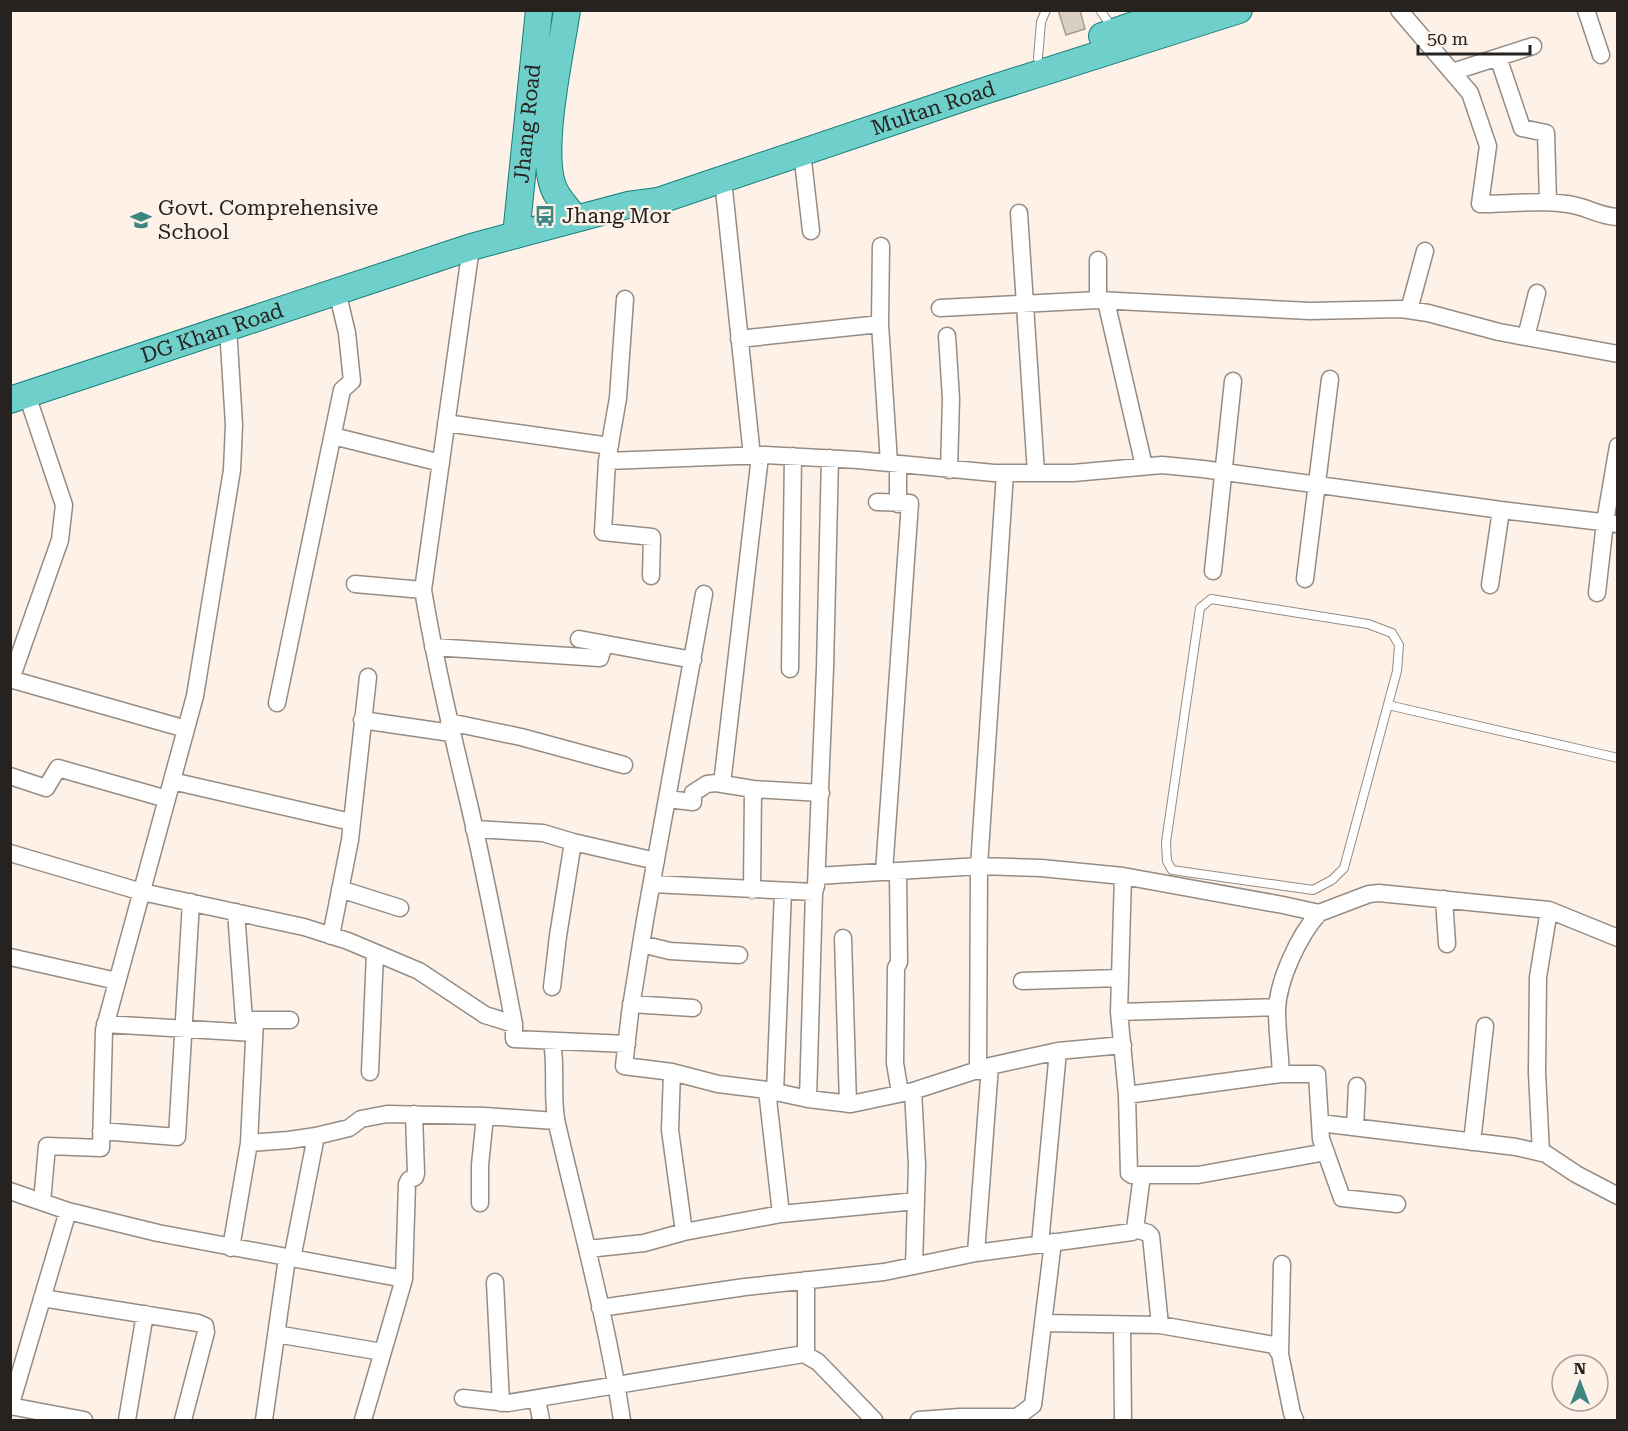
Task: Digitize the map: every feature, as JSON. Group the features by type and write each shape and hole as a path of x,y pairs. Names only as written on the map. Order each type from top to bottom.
{"main road":[{"name":"Jhang Road","path":"516,235 539,10"},
{"name":"Jhang Road","path":"567,10 552,107 547,163 555,192 575,218"},
{"name":"Multan Road","path":"628,205 655,187 1177,10"},
{"name":"Multan Road","path":"414,266 471,247 575,218 628,205 658,201 984,91 1239,10"},
{"name":"DG Khan Road","path":"19,398 414,266"}],"street":[{"path":"1399,10 1470,93 1488,146 1479,204 1548,202 1578,206 1602,216 1617,217"},
{"path":"1586,10 1601,55"},
{"path":"1452,72 1533,46"},
{"path":"1498,57 1522,128 1546,133 1548,202"},
{"path":"802,152 811,231"},
{"path":"722,783 756,456 739,339 723,180"},
{"path":"1019,213 1036,473"},
{"path":"882,246 880,324 898,504"},
{"path":"471,247 423,590 433,647 496,930 514,1024 514,1039 627,1044"},
{"path":"1409,309 1425,251"},
{"path":"1098,260 1102,301 1144,466"},
{"path":"277,703 342,390 352,381 347,333 337,291"},
{"path":"1526,337 1537,293"},
{"path":"625,299 618,398 608,454 603,532 652,537 651,576"},
{"path":"940,308 1102,301 1310,310 1409,309 1499,332 1617,354"},
{"path":"739,339 880,324"},
{"path":"42,1202 47,1146 101,1148 102,1059 105,1024 195,696 232,470 234,425 228,327"},
{"path":"947,336 951,399 949,470"},
{"path":"1305,579 1330,379"},
{"path":"1213,571 1233,381"},
{"path":"19,398 64,505 60,540 11,679 186,729"},
{"path":"446,423 608,454 793,456 1005,473 1073,473 1162,465 1224,471 1611,523"},
{"path":"333,436 441,463"},
{"path":"1597,593 1611,523 1617,446"},
{"path":"790,669 793,456"},
{"path":"808,1099 815,884 821,794 830,458"},
{"path":"976,1253 984,1069 979,866 1005,473"},
{"path":"877,502 910,503 891,872 899,962 896,968 895,1063 907,1092 916,1128 914,1266"},
{"path":"1490,585 1501,510"},
{"path":"355,584 423,590"},
{"path":"704,594 641,944 624,1066 672,1072 718,1084 848,1104 907,1092 984,1069 1058,1051 1123,1045"},
{"path":"579,639 693,660"},
{"path":"433,647 600,658 604,644"},
{"path":"331,936 350,840 368,677"},
{"path":"363,720 521,737 624,765"},
{"path":"10,776 46,788 58,768 167,799"},
{"path":"172,781 351,822"},
{"path":"667,799 693,802 693,794 707,784 722,783 753,789 821,794"},
{"path":"752,890 753,789"},
{"path":"474,829 543,833 656,861"},
{"path":"552,987 573,842"},
{"path":"10,853 142,892 304,927 331,936 419,971 485,1015 514,1024"},
{"path":"652,884 783,891 891,872 979,866 1041,868 1123,876 1283,905 1319,914"},
{"path":"1123,876 1119,1012 1127,1095 1128,1170 1132,1175 1198,1175 1326,1152"},
{"path":"340,889 400,908"},
{"path":"781,1214 771,1092 783,891"},
{"path":"1281,1074 1277,1007 1286,969 1311,922 1319,914 1369,894 1444,899 1549,910 1617,938"},
{"path":"1444,899 1448,944"},
{"path":"101,1131 177,1137 191,903"},
{"path":"1541,1153 1537,1073 1538,977 1549,910"},
{"path":"236,912 244,1020 255,1027"},
{"path":"843,938 848,1104"},
{"path":"641,944 670,951 740,955"},
{"path":"370,1072 375,952"},
{"path":"10,957 117,981"},
{"path":"1022,981 1120,978"},
{"path":"631,1004 693,1008"},
{"path":"1119,1012 1277,1007"},
{"path":"105,1024 183,1029 255,1027 290,1020"},
{"path":"1472,1142 1485,1026"},
{"path":"231,1248 249,1143 255,1027"},
{"path":"552,1042 556,1121 588,1249 622,1420"},
{"path":"919,1420 960,1417 1017,1419 1033,1405 1044,1323 1046,1243 1058,1051"},
{"path":"672,1072 670,1130 684,1232"},
{"path":"1127,1095 1281,1074 1317,1074 1322,1139 1342,1198 1397,1204"},
{"path":"1355,1127 1357,1086"},
{"path":"249,1143 316,1136 349,1128 361,1119 387,1114 485,1116 556,1121"},
{"path":"363,1420 404,1279 407,1184 416,1173 414,1114"},
{"path":"480,1203 480,1165 485,1116"},
{"path":"1320,1123 1516,1147 1541,1153 1617,1196"},
{"path":"264,1420 289,1259 316,1136"},
{"path":"1135,1229 1142,1175"},
{"path":"10,1191 68,1211 158,1233 404,1279"},
{"path":"588,1249 644,1243 684,1232 781,1214 916,1201"},
{"path":"68,1211 11,1407 84,1420"},
{"path":"600,1308 745,1287 884,1272 976,1253 1126,1233 1135,1229 1151,1236 1160,1325"},
{"path":"1282,1264 1280,1354 1295,1420"},
{"path":"804,1354 806,1350 806,1280"},
{"path":"495,1282 501,1403"},
{"path":"42,1298 205,1326 206,1332 183,1420"},
{"path":"127,1420 145,1314"},
{"path":"1044,1323 1160,1325 1274,1345 1280,1354"},
{"path":"1122,1325 1123,1420"},
{"path":"276,1334 382,1352"},
{"path":"462,1398 501,1403 537,1399 804,1354 819,1362 874,1420"},
{"path":"537,1399 541,1420"}],"lane":[{"path":"1038,58 1041,22 1046,10"},
{"path":"1100,10 1115,32"},
{"path":"1211,599 1350,620 1392,633 1399,645 1397,671 1388,705 1344,868 1332,880 1313,890 1173,870 1167,861 1166,842 1200,608 1211,599"},
{"path":"1388,705 1617,758"}],"building":[{"path":"1058,10 1080,10 1085,29 1066,35"}],"place":[{"name":"Jhang Mor","path":"545,216"},
{"name":"Govt. Comprehensive School","path":"141,220"}]}
